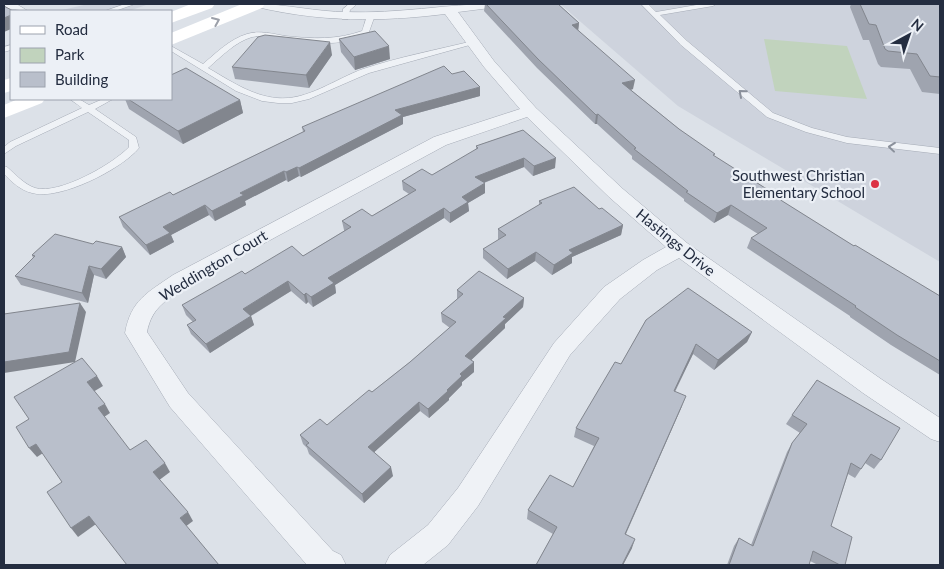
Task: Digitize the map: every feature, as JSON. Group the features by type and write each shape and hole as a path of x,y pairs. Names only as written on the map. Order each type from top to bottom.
{"main road":[{"path":"172,18 206,4"},
{"path":"172,40 256,4"},
{"path":"4,112 32,100"}],"street":[{"path":"262,4 296,12 370,18 490,4"},
{"name":"Hastings Drive","path":"449,10 473,43 530,111 616,193 680,248 872,386 940,431"},
{"name":"Weddington Court","path":"331,565 325,564 179,400 136,333 138,322 146,305 180,280 259,236 440,141 530,111"},
{"path":"400,565 438,535 468,497 568,342 612,293 650,265 680,248"}],"lane":[{"path":"112,10 131,4"},
{"path":"345,17 346,9 353,4"},
{"path":"644,4 684,43 770,115 809,130 847,140 940,152"},
{"path":"654,14 713,4"},
{"path":"4,6 16,6 22,10"},
{"path":"203,68 235,42 247,35 256,34 334,42 365,32 370,18"},
{"path":"172,49 243,92 258,98 284,101 304,98 365,71 473,43"},
{"path":"4,169 26,187 38,191 53,192 68,188 126,157 134,148 133,139 76,100"},
{"path":"4,151 13,144 107,100"}],"shaded area":[{"path":"88,4 149,4 132,10 62,10"},
{"name":"Southwest Christian Elementary School","path":"560,4 940,4 940,262 678,106"}],"green space":[{"path":"764,39 847,46 867,99 775,91"}],"building":[{"path":"486,4 558,4 579,23 572,25 635,80 622,83 679,129 715,154 713,155 854,246 940,296 940,361 897,335 751,238 767,228 731,205 717,213 686,192 688,191 634,149 636,148 598,114 596,115 538,59"},
{"path":"860,4 940,4 940,77 930,76 917,54 888,51 885,49 876,25 869,24"},
{"path":"4,6 11,10 10,15 4,18"},
{"path":"375,31 389,46 354,57 339,39"},
{"path":"265,35 330,42 306,75 232,67 258,37"},
{"path":"444,66 452,74 464,71 480,87 395,110 402,115 299,168 284,171 240,193 244,195 212,211 205,205 163,227 170,233 146,245 119,217 170,192 173,195 305,131 302,127"},
{"path":"186,68 240,100 178,131 130,100 172,100 172,75"},
{"path":"523,130 556,158 534,166 524,158 475,177 485,183 462,197 468,202 450,213 444,208 328,278 334,283 311,297 306,293 304,295 288,281 243,309 251,316 206,344 187,325 196,320 182,305 242,271 245,274 292,246 303,256 351,227 342,221 362,209 372,216 416,190 402,181 422,169 432,175 478,148 476,146"},
{"path":"574,187 599,209 602,208 623,225 569,250 573,253 554,265 536,252 508,269 483,249 506,235 498,229 542,203 539,201"},
{"path":"55,234 93,244 96,241 122,247 101,269 89,266 82,293 15,276 35,256 32,255"},
{"path":"479,271 524,298 503,317 506,318 465,356 474,362 460,374 462,376 448,391 428,409 419,402 368,447 391,467 362,494 306,445 309,443 300,435 320,419 327,425 369,390 372,392 410,362 456,322 441,313 463,294 457,290"},
{"path":"688,288 752,332 718,360 696,344 674,391 686,396 625,534 635,539 622,565 536,565 557,527 528,510 550,475 573,487 599,438 576,428 615,362 621,364 646,320"},
{"path":"80,303 69,352 4,362 4,314"},
{"path":"82,358 97,376 87,382 105,404 98,408 130,450 146,440 165,463 153,472 188,512 180,518 219,565 127,565 89,516 71,528 47,492 62,482 36,444 29,448 16,427 29,419 14,397"},
{"path":"817,380 900,428 881,460 871,454 861,469 851,463 831,526 852,537 845,565 840,565 813,551 809,565 729,565 739,538 753,546 792,443 807,424 792,415"}],"place":[{"name":"Southwest Christian Elementary School","path":"875,184"}]}
